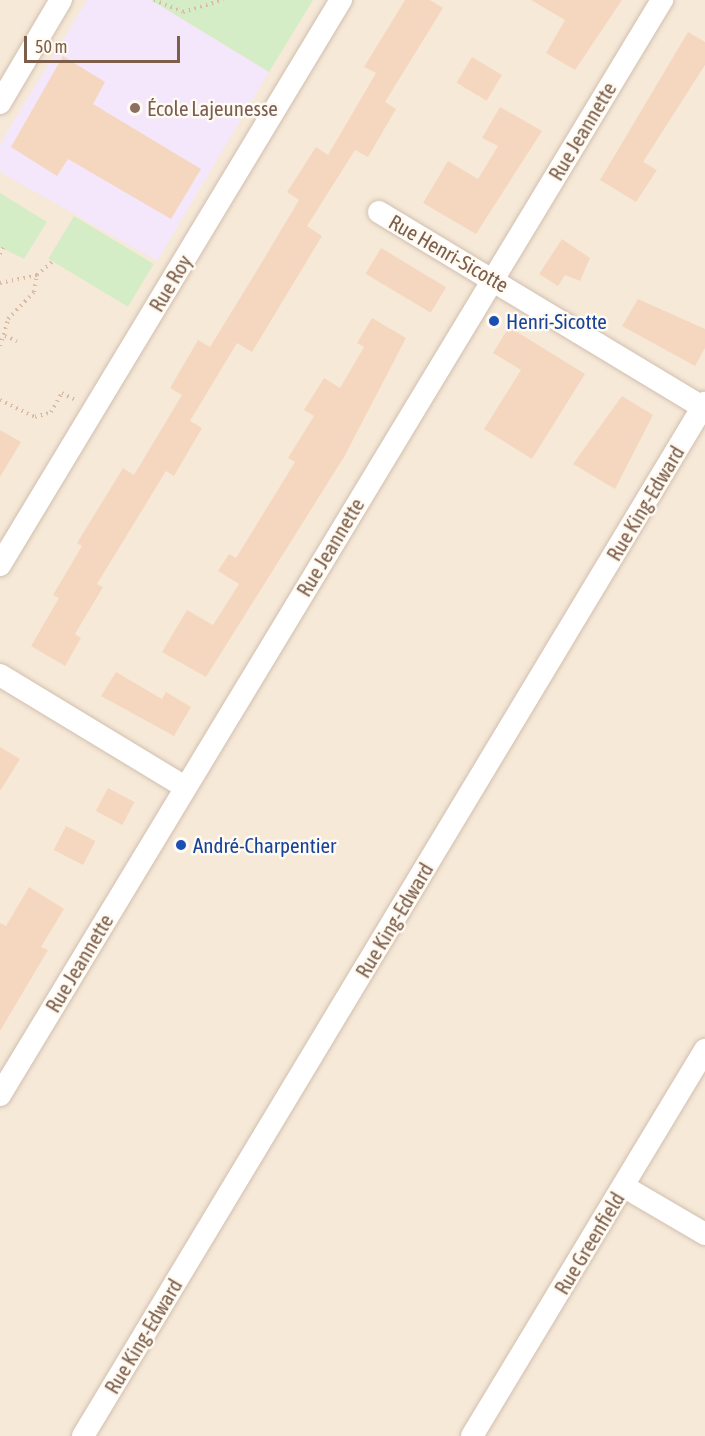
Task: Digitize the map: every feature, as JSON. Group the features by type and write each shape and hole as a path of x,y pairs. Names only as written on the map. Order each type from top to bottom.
{"street":[{"path":"0,103 61,0"},
{"name":"Rue Roy","path":"0,565 341,0"},
{"name":"Rue Jeannette","path":"0,1095 662,0"},
{"name":"Rue Henri-Sicotte","path":"379,212 704,407"},
{"name":"Rue King-Edward","path":"83,1436 704,407"},
{"path":"0,675 185,787"},
{"name":"Rue Greenfield","path":"472,1436 705,1050"},
{"path":"623,1186 705,1234"}],"path":[{"path":"154,0 183,12 223,0"},
{"path":"0,254 3,248"},
{"path":"0,283 37,275 52,262"},
{"path":"0,346 5,336 8,319 34,292 37,275"},
{"path":"5,336 17,341"},
{"path":"0,400 35,417 51,412 62,393 75,400"}],"shaded area":[{"path":"0,0 705,0 705,1436 0,1436"},
{"name":"École Lajeunesse","path":"87,0 151,0 269,72 157,261 0,172 0,144"}],"green space":[{"path":"151,0 313,0 269,72"},
{"path":"0,193 47,222 24,259 0,247"},
{"path":"74,216 154,264 128,307 48,259"}],"building":[{"path":"405,0 430,0 443,8 385,102 396,109 368,157 355,150 307,226 322,236 252,352 237,343 190,421 202,428 174,476 166,471 97,584 103,587 75,634 81,638 65,666 31,646 59,598 53,595 82,546 77,543 123,468 134,475 182,395 170,388 198,340 210,347 299,200 287,192 316,147 328,155 376,73 364,67"},
{"path":"531,0 622,0 575,70 546,53 565,20"},
{"path":"688,32 705,42 705,65 643,162 657,170 636,202 600,180"},
{"path":"63,56 105,82 93,104 201,169 171,219 68,159 57,176 11,147"},
{"path":"472,57 502,75 487,101 457,83"},
{"path":"500,107 542,131 476,234 423,203 448,161 478,179 498,146 482,138"},
{"path":"562,239 590,258 580,281 565,275 558,286 539,274"},
{"path":"381,248 446,287 431,313 366,274"},
{"path":"638,299 705,329 705,348 695,366 622,326"},
{"path":"372,318 406,338 344,457 206,677 162,652 187,610 213,625 239,584 218,571 229,554 236,558 295,462 288,458 314,416 304,410 324,378 340,388 364,347 357,343"},
{"path":"509,327 585,374 532,459 484,429 521,370 493,353"},
{"path":"622,396 653,415 615,489 573,464"},
{"path":"0,430 21,442 0,477"},
{"path":"116,672 162,699 166,692 191,707 174,736 101,696"},
{"path":"0,747 20,759 0,791"},
{"path":"108,788 134,802 122,825 96,811"},
{"path":"66,826 95,841 83,865 54,850"},
{"path":"29,887 64,909 41,947 48,950 0,1031 0,923 6,926"}],"place":[{"name":"École Lajeunesse","path":"135,108"},
{"name":"Henri-Sicotte","path":"494,321"},
{"name":"André-Charpentier","path":"181,845"}]}
